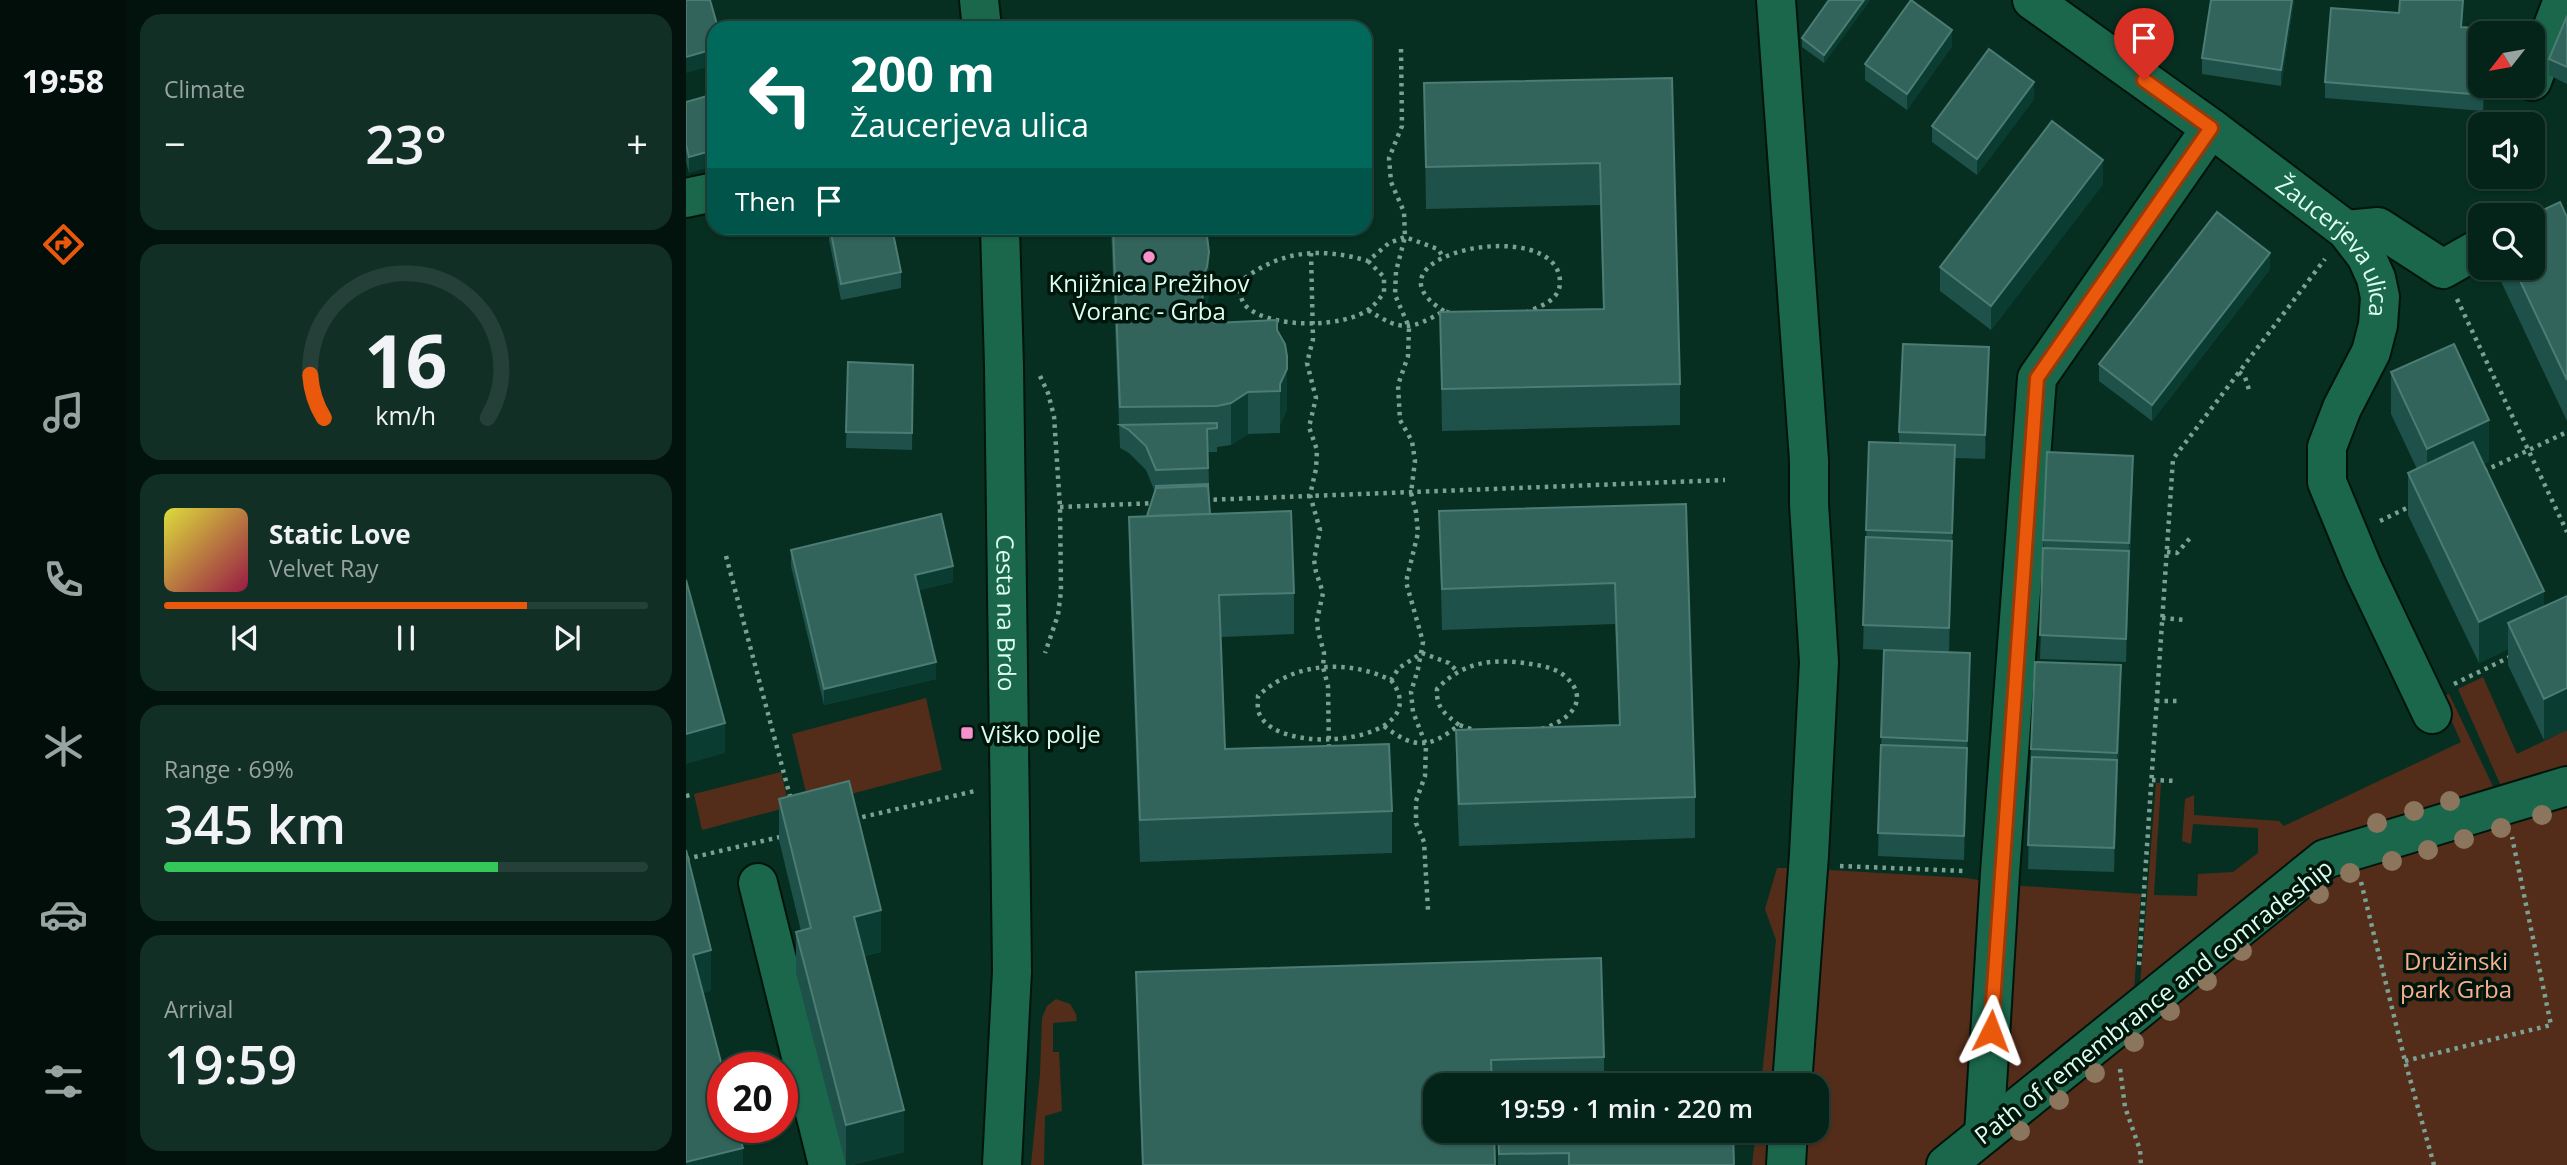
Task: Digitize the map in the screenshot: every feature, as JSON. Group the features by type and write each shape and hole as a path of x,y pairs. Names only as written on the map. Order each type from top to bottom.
{"street":[{"path":"979,0 981,21"},
{"path":"1776,0 1809,460 1809,504 1819,662 1793,1073"},
{"name":"Žaucerjeva ulica","path":"2032,0 2211,128 2346,230 2365,256 2376,278 2380,296 2378,325 2371,352 2342,408 2327,447 2327,482 2363,569 2428,705"},
{"path":"2545,47 2563,0"},
{"path":"1984,1134 2000,873 2037,378 2211,128"},
{"path":"686,198 707,194"},
{"path":"2346,230 2378,227 2444,269 2468,255"},
{"name":"Cesta na Brdo","path":"1000,235 1012,971 1002,1165"},
{"name":"Path of remembrance and comradeship","path":"1947,1165 2325,859 2567,786"},
{"path":"758,883 828,1165"},
{"path":"1786,1165 1787,1143"}],"path":[{"path":"1401,49 1402,126 1389,158 1391,182 1404,212 1405,237 1396,271 1395,295 1409,327 1408,356 1398,384 1401,420 1412,440 1415,461 1411,493 1418,533 1406,582 1423,642 1411,692 1413,712 1426,745 1425,776 1416,802 1416,823 1424,842 1428,910"},
{"path":"2141,1165 2140,1150 2125,1107 2125,1022 2152,780 2173,459 2346,230"},
{"path":"1368,261 1389,243 1405,237 1438,249 1443,257"},
{"path":"1463,317 1444,311 1428,301 1420,289 1422,276 1429,266 1443,257 1475,247 1492,245 1526,250 1550,258 1560,272 1560,289 1553,299 1521,314"},
{"path":"1311,253 1314,340 1307,363 1315,398 1309,427 1317,450 1310,495 1320,530 1314,560 1323,593 1317,620 1328,686 1330,763"},
{"path":"1311,253 1342,253 1368,261 1384,277 1384,292 1368,310 1346,319 1313,324 1288,323 1261,315 1247,307 1241,297 1240,282 1255,270 1279,258 1311,253"},
{"path":"2444,269 2567,532"},
{"path":"1368,310 1390,324 1409,327 1444,311"},
{"path":"2239,372 2245,377 2250,393"},
{"path":"2480,473 2567,432"},
{"path":"1201,500 1725,480"},
{"path":"1059,506 1161,502"},
{"path":"2373,524 2420,502"},
{"path":"2167,552 2177,553 2191,537"},
{"path":"726,556 791,800"},
{"path":"2162,618 2185,620"},
{"path":"1422,653 1449,663 1457,671"},
{"path":"1391,680 1399,668 1422,653"},
{"path":"2428,705 2520,653"},
{"path":"1483,733 1459,726 1443,713 1436,701 1437,689 1457,671 1510,660 1549,667 1566,677 1577,692 1576,705 1567,718 1532,731"},
{"path":"1323,667 1372,671 1391,680 1400,692 1401,708 1394,719 1384,726 1349,737 1306,739 1280,732 1266,723 1259,712 1258,696 1272,683 1287,675 1323,667"},
{"path":"2156,701 2181,701"},
{"path":"1384,726 1399,738 1426,745 1459,726"},
{"path":"2152,780 2176,781"},
{"path":"846,821 1009,783"},
{"path":"686,796 694,794"},
{"path":"2405,1061 2551,1025 2505,805"},
{"path":"686,859 791,834"},
{"path":"2353,850 2405,1061 2434,1165"},
{"path":"1808,864 1956,871"}],"green space":[{"path":"2483,677 2517,754 2567,730 2567,776 2505,795 2458,689"},
{"path":"2449,694 2498,797 2320,850 2139,997 2156,783 2161,783 2154,895 2197,896 2198,874 2233,872 2258,853 2258,828 2193,824 2191,844 2182,841 2185,799 2194,795 2194,815 2279,821 2284,826 2461,742 2441,697"},
{"path":"926,698 942,770 809,805 792,734"},
{"path":"781,772 789,807 702,830 694,794"},
{"name":"Družinski park Grba","path":"2567,797 2567,1165 1962,1165 2330,868"},
{"path":"1777,868 1798,868 1788,1073 1762,1073 1776,940 1765,909"},
{"path":"1812,869 1966,878 1991,882 1977,1128 1931,1165 1792,1165 1794,1143 1829,1143 1829,1073 1799,1073"},
{"path":"2009,885 2141,894 2133,1004 1993,1114"},
{"path":"1056,999 1070,1004 1077,1021 1053,1023 1053,1052 1059,1052 1062,1111 1045,1116 1044,1165 1031,1165 1040,1074 1042,1018 1047,1006"},
{"path":"1755,1143 1782,1143 1781,1165 1752,1165"}],"building":[{"path":"686,0 710,0 716,21 707,21 707,51 686,57"},
{"path":"1829,0 1864,0 1824,55 1802,38"},
{"path":"1911,0 1952,30 1907,94 1865,64"},
{"path":"2211,0 2292,0 2281,70 2202,58"},
{"path":"2400,0 2463,0 2461,27 2468,28 2468,94 2325,82 2331,8 2399,13"},
{"path":"2567,16 2567,67 2549,59"},
{"path":"1989,49 2034,82 1977,159 1932,126"},
{"path":"1672,78 1680,384 1442,389 1440,312 1604,309 1600,163 1426,167 1424,83"},
{"path":"707,96 707,152 689,157 686,145 686,102"},
{"path":"2052,121 2103,160 1991,306 1940,267"},
{"path":"2560,202 2567,217 2567,380 2520,280 2545,280 2545,209"},
{"path":"2217,212 2270,253 2152,405 2099,364"},
{"path":"831,235 893,235 901,272 841,284"},
{"path":"1113,235 1206,235 1209,252 1202,279 1203,312 1214,323 1277,320 1277,330 1285,344 1287,356 1287,369 1280,384 1280,391 1248,392 1231,403 1217,406 1120,407"},
{"path":"1903,344 1989,347 1985,435 1899,432"},
{"path":"2454,344 2489,420 2427,449 2391,372"},
{"path":"848,362 913,365 912,433 846,432"},
{"path":"1217,423 1217,428 1207,429 1208,468 1156,470 1146,446 1120,425"},
{"path":"1869,442 1955,445 1952,533 1866,530"},
{"path":"2473,442 2544,591 2479,622 2408,473"},
{"path":"2047,452 2133,456 2129,543 2043,540"},
{"path":"1156,486 1208,486 1156,489"},
{"path":"1208,486 1210,514 1147,516 1156,488"},
{"path":"1686,504 1695,797 1459,804 1456,730 1620,725 1615,583 1442,589 1439,511"},
{"path":"1291,511 1294,593 1219,595 1225,749 1389,744 1392,811 1140,820 1129,517"},
{"path":"941,514 953,566 915,575 936,662 824,689 791,550"},
{"path":"1866,537 1952,541 1949,628 1863,625"},
{"path":"2043,548 2129,551 2126,639 2040,635"},
{"path":"686,580 725,723 686,734"},
{"path":"2567,596 2567,688 2544,699 2508,623"},
{"path":"1884,650 1970,653 1967,741 1881,737"},
{"path":"2035,662 2121,665 2117,753 2031,749"},
{"path":"1881,745 1967,748 1964,836 1878,833"},
{"path":"2032,757 2117,760 2114,848 2028,845"},
{"path":"849,781 881,910 854,917 904,1110 846,1125 796,932 811,928 779,799"},
{"path":"686,850 711,950 693,955 718,1052 707,1052 707,1143 742,1143 743,1148 686,1162"},
{"path":"1601,958 1604,1057 1491,1060 1492,1073 1423,1073 1423,1143 1494,1143 1495,1165 1143,1165 1136,972"},
{"path":"1499,1143 1733,1143 1734,1165 1569,1165 1569,1153 1499,1154"}],"place":[{"name":"Knjižnica Prežihov Voranc - Grba","path":"1149,257"},
{"name":"Viško polje","path":"967,733"}],"route":[{"path":"1991,1031 2000,873 2037,378 2211,128 2144,80"}]}
